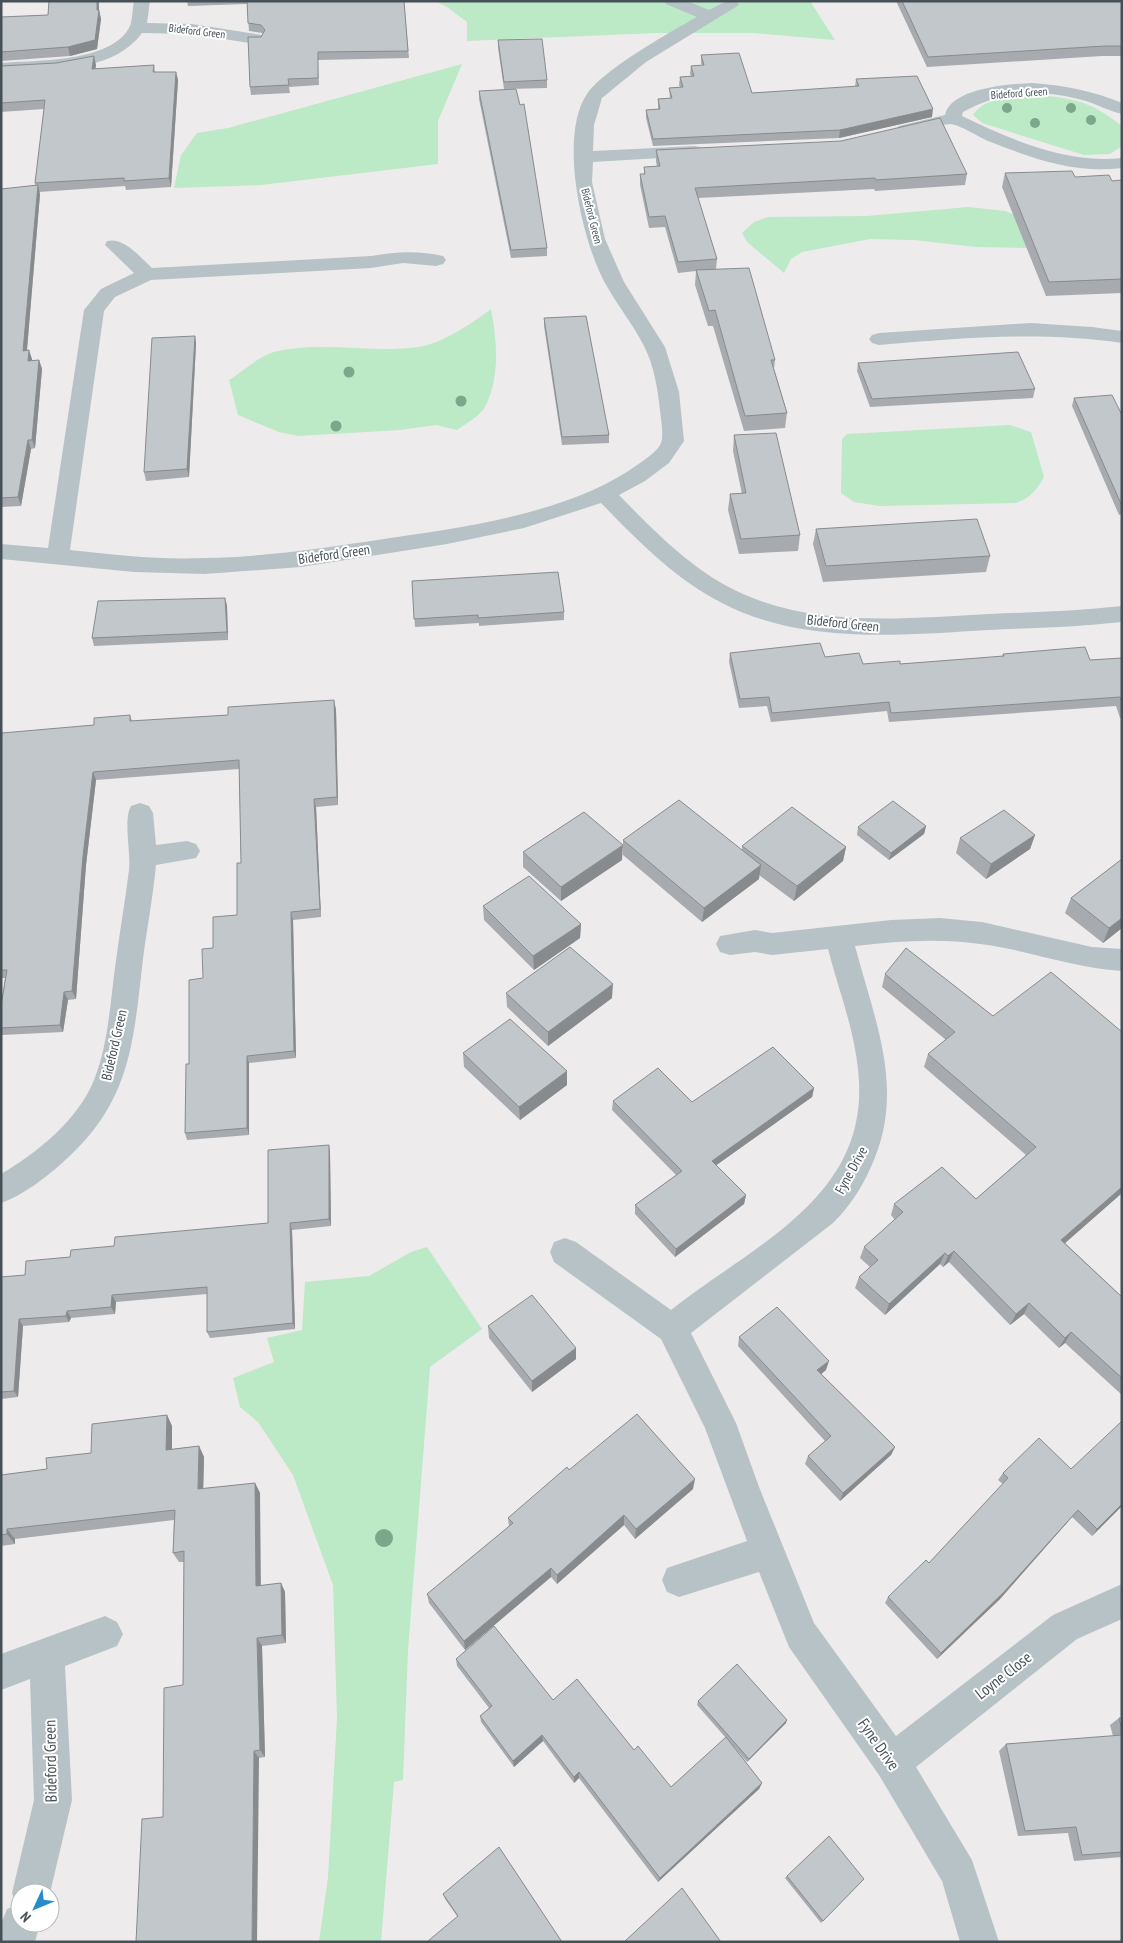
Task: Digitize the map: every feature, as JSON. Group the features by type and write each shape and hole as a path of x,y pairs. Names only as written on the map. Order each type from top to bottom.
{"street":[{"path":"1,68 76,61 104,55 125,43 137,28 142,1"},
{"path":"672,1 709,16"},
{"name":"Bideford Green","path":"1,551 134,564 204,566 300,559 447,537 524,521 605,494 637,476 661,458 673,441 670,392 655,347 614,282 596,239 583,182 584,125 594,96 640,58 709,16 731,5"},
{"name":"Bideford Green","path":"137,28 192,29 256,40"},
{"name":"Bideford Green","path":"953,118 955,108 980,96 1040,89 1101,98 1122,109"},
{"path":"885,136 953,118 983,132 1078,164 1109,166 1122,163"},
{"path":"583,157 709,151"},
{"path":"114,245 147,274"},
{"path":"58,556 94,310 108,293 147,274 372,262 403,257 436,260"},
{"path":"912,314 921,336"},
{"path":"878,339 1038,329 1092,331 1122,337"},
{"name":"Bideford Green","path":"605,494 684,569 733,599 777,615 888,628 1122,614"},
{"name":"Bideford Green","path":"1,1190 25,1176 54,1152 81,1124 102,1093 112,1067 120,1028 143,857 140,813"},
{"path":"143,857 187,851"},
{"path":"730,944 754,941 772,944 838,936 940,929 982,933 1092,958 1122,960"},
{"name":"Fyne Drive","path":"672,1329 704,1302 809,1226 842,1192 861,1158 871,1129 874,1095 872,1065 838,936"},
{"name":"Fyne Drive","path":"565,1252 608,1281 672,1329 720,1424 767,1552 801,1635 892,1762 959,1873 980,1942"},
{"path":"679,1580 767,1552"},
{"name":"Loyne Close","path":"892,1762 1065,1627 1122,1601"},
{"path":"1,1672 104,1634"},
{"name":"Bideford Green","path":"33,1883 53,1800 47,1656"}],"green space":[{"path":"435,1 810,1 835,40 753,33 656,33 467,41 467,22 447,7"},
{"path":"462,64 438,121 438,164 261,185 174,188 181,155 197,133 228,128"},
{"path":"1048,96 1070,99 1096,108 1122,126 1122,146 1110,154 1084,155 982,123 973,115 988,103 997,100"},
{"path":"968,207 1005,211 1023,218 1034,248 976,247 914,240 870,239 802,252 791,259 784,273 747,242 742,233 754,222 768,217 867,216"},
{"path":"491,309 496,345 494,382 486,405 481,413 457,430 436,425 400,430 298,436 279,432 238,415 229,380 268,354 310,347 400,349 418,347 447,337"},
{"path":"1010,425 1031,432 1044,477 1033,493 1016,503 880,506 854,502 841,493 842,439 847,434"},
{"path":"427,1247 482,1329 430,1367 408,1650 403,1780 394,1782 381,1942 319,1942 328,1877 337,1718 333,1585 293,1475 258,1422 240,1407 233,1378 274,1362 267,1338 302,1330 305,1282 369,1276 411,1252"}],"building":[{"path":"49,1 97,1 97,10 99,10 95,40 68,47 1,52 1,17 48,15"},
{"path":"247,1 404,1 408,51 318,52 318,78 288,79 289,85 250,87 248,37 261,37 265,30 261,25 248,23"},
{"path":"902,1 1122,1 1122,46 928,57"},
{"path":"542,39 547,80 504,82 498,40"},
{"path":"739,53 752,93 859,86 856,79 917,76 933,109 840,130 653,139 646,110 660,109 658,99 672,98 669,88 683,87 680,77 694,76 691,66 704,65 701,55"},
{"path":"94,56 92,69 154,65 153,72 176,72 169,178 124,181 124,178 35,183 45,100 1,103 1,66 56,63"},
{"path":"516,89 520,105 524,104 547,248 511,250 479,91"},
{"path":"940,118 967,174 695,188 717,259 678,262 665,216 649,217 640,174 645,174 644,167 660,166 656,150 841,141"},
{"path":"1072,171 1075,177 1109,175 1112,181 1122,180 1122,279 1049,282 1005,173"},
{"path":"38,185 23,351 29,350 28,361 39,360 32,440 28,440 18,497 1,498 1,189"},
{"path":"749,268 775,360 771,360 787,413 745,416 715,310 709,311 696,270"},
{"path":"586,316 609,435 562,437 544,318"},
{"path":"195,336 187,469 144,472 152,338"},
{"path":"1018,352 1035,389 872,399 858,363"},
{"path":"1112,395 1122,415 1122,506 1074,398"},
{"path":"776,433 800,535 741,539 730,494 746,493 734,435"},
{"path":"977,519 990,556 826,566 816,529"},
{"path":"558,572 564,612 478,618 478,615 414,619 412,581"},
{"path":"225,598 227,632 92,638 98,601"},
{"path":"820,643 825,657 859,653 863,664 900,661 900,664 1004,656 1003,654 1085,647 1090,660 1122,658 1122,702 1120,697 891,713 889,702 772,713 769,697 740,699 730,653"},
{"path":"334,700 337,797 314,799 320,909 291,912 294,1051 247,1056 247,1128 185,1133 186,1064 189,1064 189,980 203,978 202,949 213,948 213,917 237,915 237,863 241,863 239,760 93,772 83,856 72,991 64,992 60,1025 1,1028 1,1006 7,970 1,970 2,733 94,725 94,718 130,715 130,721 228,715 228,707"},
{"path":"679,800 761,865 704,908 623,840"},
{"path":"893,801 926,826 891,853 858,827"},
{"path":"792,807 846,847 797,886 742,846"},
{"path":"1004,810 1035,835 991,864 960,838"},
{"path":"584,812 623,845 561,887 523,852"},
{"path":"1122,859 1122,918 1109,928 1071,898"},
{"path":"529,876 581,924 533,956 483,906"},
{"path":"570,947 613,984 548,1032 506,993"},
{"path":"906,948 993,1016 1051,972 1122,1032 1122,1187 1061,1240 1122,1297 1122,1378 1071,1332 1065,1338 1029,1303 1016,1314 954,1251 948,1256 945,1253 889,1304 859,1277 878,1260 864,1247 903,1212 894,1204 942,1167 976,1199 1036,1147 928,1054 955,1032 885,974"},
{"path":"510,1019 567,1071 519,1107 463,1053"},
{"path":"773,1047 814,1088 712,1161 746,1195 676,1249 635,1205 682,1171 613,1101 658,1068 692,1102"},
{"path":"329,1145 329,1219 290,1223 293,1323 207,1332 207,1287 112,1295 111,1307 67,1311 66,1316 19,1319 14,1391 1,1392 1,1277 25,1275 26,1261 70,1257 71,1250 114,1246 115,1237 268,1223 268,1150"},
{"path":"532,1295 576,1348 532,1381 488,1326"},
{"path":"777,1307 829,1361 817,1370 895,1447 843,1493 808,1456 831,1436 739,1337"},
{"path":"637,1414 695,1479 636,1529 624,1515 557,1575 551,1568 464,1641 427,1594 513,1523 508,1518 567,1467 569,1470"},
{"path":"167,1415 166,1450 199,1446 198,1489 255,1483 256,1586 281,1583 282,1635 257,1638 260,1750 254,1751 252,1942 136,1942 142,1819 163,1817 164,1688 183,1685 184,1551 173,1553 175,1510 7,1529 7,1534 1,1535 1,1475 47,1469 46,1458 91,1453 92,1424"},
{"path":"1122,1421 1122,1504 1097,1529 1078,1510 1004,1592 941,1653 888,1597 926,1560 929,1563 1008,1478 1003,1473 1039,1438 1071,1469"},
{"path":"494,1626 553,1700 577,1679 634,1750 638,1746 671,1787 726,1737 762,1783 660,1878 579,1772 574,1777 542,1735 513,1761 480,1716 492,1706 456,1659"},
{"path":"737,1664 787,1720 749,1759 698,1701"},
{"path":"1119,1718 1122,1718 1122,1730"},
{"path":"1122,1735 1122,1852 1082,1855 1076,1827 1025,1831 1006,1744"},
{"path":"829,1836 864,1879 823,1921 787,1876"},
{"path":"499,1847 562,1942 429,1942 458,1916 443,1894"},
{"path":"682,1888 721,1942 624,1942"}]}
